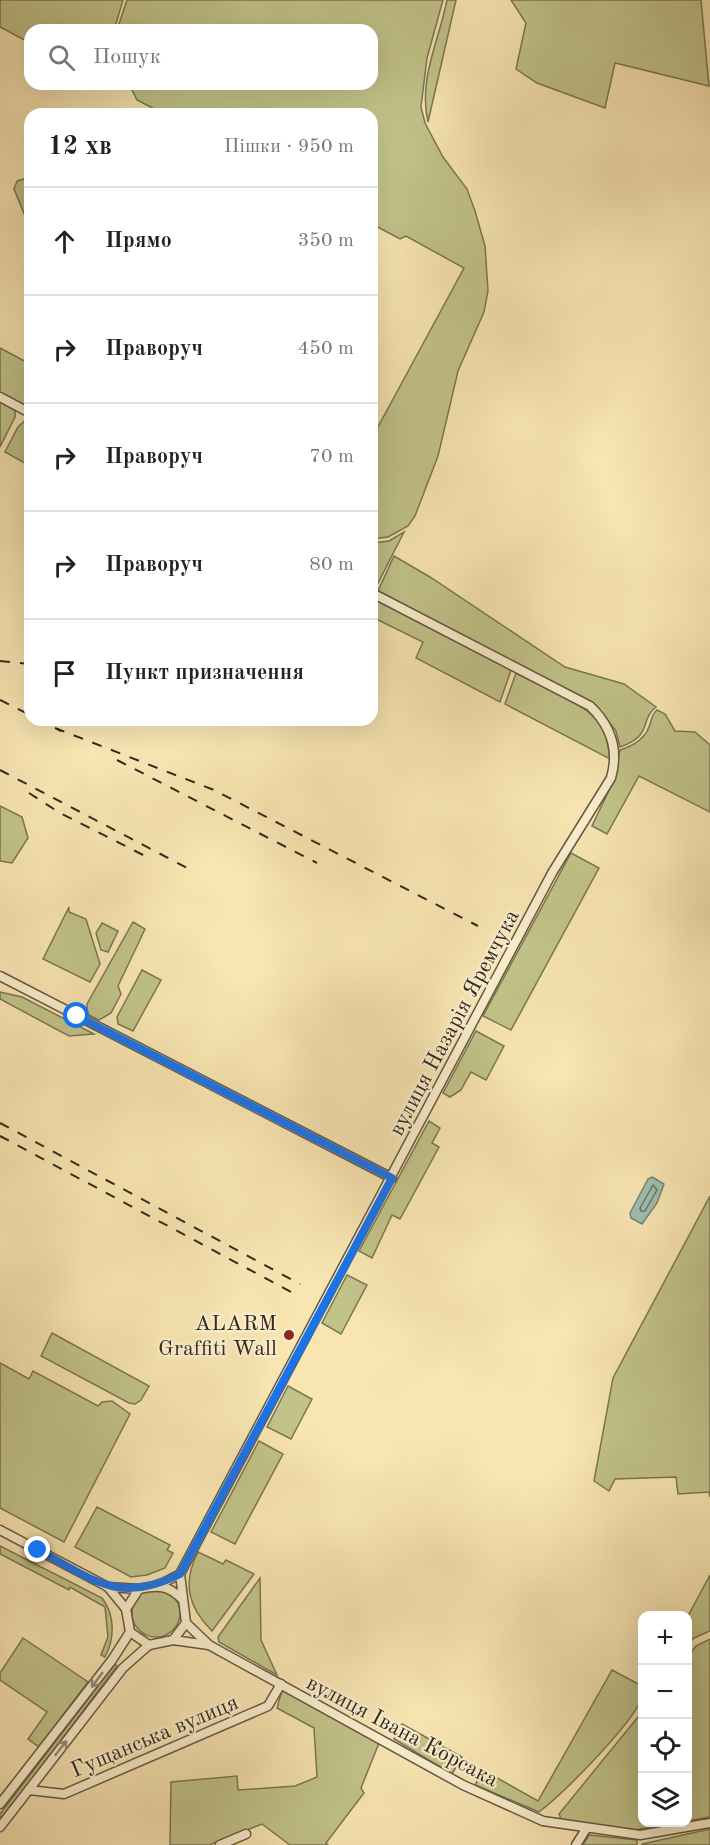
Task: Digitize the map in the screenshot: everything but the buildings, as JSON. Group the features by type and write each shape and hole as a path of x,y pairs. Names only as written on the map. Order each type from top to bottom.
{"street":[{"path":"0,397 24,410"},
{"name":"вулиця Назарія Яремчука","path":"180,1574 552,873 610,778 615,750 600,716 590,706 378,596"},
{"path":"0,976 392,1178"},
{"path":"0,1530 108,1587 126,1609 130,1632 112,1660 0,1804"},
{"path":"0,1827 123,1668 149,1645 173,1640 186,1623 180,1574 159,1585 139,1589 108,1587"},
{"path":"159,1585 172,1589 182,1599"},
{"path":"126,1609 139,1589"},
{"name":"вулиця Івана Корсака","path":"186,1623 209,1645 479,1793 543,1821 640,1835 710,1823"},
{"path":"130,1632 149,1645"},
{"name":"вулиця Івана Корсака","path":"173,1640 209,1645"},
{"name":"Гущанська вулиця","path":"29,1790 64,1794 268,1706 281,1684"},
{"path":"576,1845 586,1829"},
{"path":"220,1845 246,1834"}],"green space":[{"path":"0,0 123,0 116,24 24,24 24,40 0,27"},
{"path":"127,0 443,0 427,58 421,107 425,123 443,157 467,189 485,246 488,291 484,312 458,371 438,456 415,516 408,526 388,537 378,538 378,427 464,268 406,236 400,239 378,227 378,108 152,108 137,100 132,90 378,90 378,24 119,24"},
{"path":"447,0 456,0 428,122 426,91 428,75"},
{"path":"511,0 701,0 709,86 615,63 605,108 537,83 516,69 526,23"},
{"path":"24,179 24,214 14,189 17,181"},
{"path":"0,348 24,361 24,406 0,393"},
{"path":"0,401 15,409 15,417 0,447"},
{"path":"24,422 24,463 5,452 18,427"},
{"path":"404,532 378,583 378,542 389,541"},
{"path":"394,556 430,577 565,667 624,684 656,707 648,717 638,738 620,747 616,731 596,705 378,591"},
{"path":"378,601 511,670 500,702 416,658 423,642 378,620"},
{"path":"516,673 558,693 589,712 603,729 610,759 505,704"},
{"path":"657,710 665,714 675,731 695,732 710,745 710,812 639,776 607,834 592,826 612,784 620,750 641,739 647,732"},
{"path":"0,806 22,817 28,838 12,863 0,861"},
{"path":"571,853 599,868 511,1030 483,1016"},
{"path":"69,907 69,912 86,919 100,964 90,982 43,959"},
{"path":"133,922 145,929 118,986 121,994 111,1013 99,1020 87,1014 87,1004"},
{"path":"102,923 118,931 108,952 101,950 96,933"},
{"path":"142,970 161,980 133,1031 118,1024 117,1017"},
{"path":"0,992 22,997 94,1034 69,1036 0,999"},
{"path":"476,1031 504,1046 486,1080 471,1072 461,1090 450,1097 443,1093"},
{"path":"429,1121 440,1128 432,1143 439,1147 400,1219 392,1215 372,1258 359,1251"},
{"path":"710,1196 710,1497 709,1492 678,1494 676,1477 615,1479 609,1491 594,1481 613,1378"},
{"path":"347,1275 367,1285 341,1334 322,1323"},
{"path":"52,1333 149,1386 141,1400 135,1404 129,1403 41,1356"},
{"path":"0,1363 29,1379 33,1371 98,1406 102,1402 112,1401 130,1414 64,1542 0,1508"},
{"path":"288,1386 312,1399 291,1439 267,1427"},
{"path":"259,1441 283,1454 235,1544 211,1532"},
{"path":"97,1507 170,1545 167,1550 173,1553 165,1568 147,1575 131,1577 75,1547"},
{"path":"0,1546 102,1598 109,1612 112,1627 111,1642 105,1657 101,1655 108,1637 105,1607 70,1587 69,1590 0,1554"},
{"path":"198,1552 223,1564 226,1560 254,1574 212,1631 197,1613 190,1594 190,1574"},
{"path":"710,1575 710,1631 692,1640 691,1611"},
{"path":"260,1578 261,1640 277,1675 219,1642 218,1637"},
{"path":"156,1589 173,1596 180,1613 173,1630 156,1637 139,1630 132,1613 139,1596"},
{"path":"23,1638 88,1682 39,1747 28,1739 47,1712 0,1680 0,1673"},
{"path":"710,1639 710,1817 692,1820 692,1651 696,1646"},
{"path":"115,1664 117,1666 0,1821 0,1814"},
{"path":"612,1670 638,1684 638,1705 624,1726 579,1776 539,1812 475,1785 483,1770 538,1801"},
{"path":"282,1690 379,1743 361,1788 364,1793 326,1843 328,1845 290,1845 262,1824 209,1845 170,1845 171,1782 237,1776 238,1790 295,1786 317,1777 314,1728 277,1708"},
{"path":"638,1717 638,1827 652,1827 635,1830 562,1821 559,1814"},
{"path":"402,1724 462,1757 452,1774 394,1739"},
{"path":"710,1829 710,1845 642,1845 642,1844"},
{"path":"589,1835 637,1840 637,1845 583,1845"}],"water":[{"path":"652,1177 664,1184 657,1203 642,1224 631,1218 630,1213 648,1179"}],"railway":[{"path":"0,661 24,663"},
{"path":"0,700 24,712"},
{"path":"51,726 61,731"},
{"path":"55,728 214,790 478,926"},
{"path":"117,760 317,863"},
{"path":"0,770 191,870"},
{"path":"29,793 60,813 151,859"},
{"path":"0,1123 300,1284"},
{"path":"0,1136 293,1293"}],"place":[{"name":"ALARM Graffiti Wall","path":"289,1335"}],"route":[{"path":"38,1550 108,1587 139,1589 159,1585 180,1574 392,1178 77,1016"}]}
